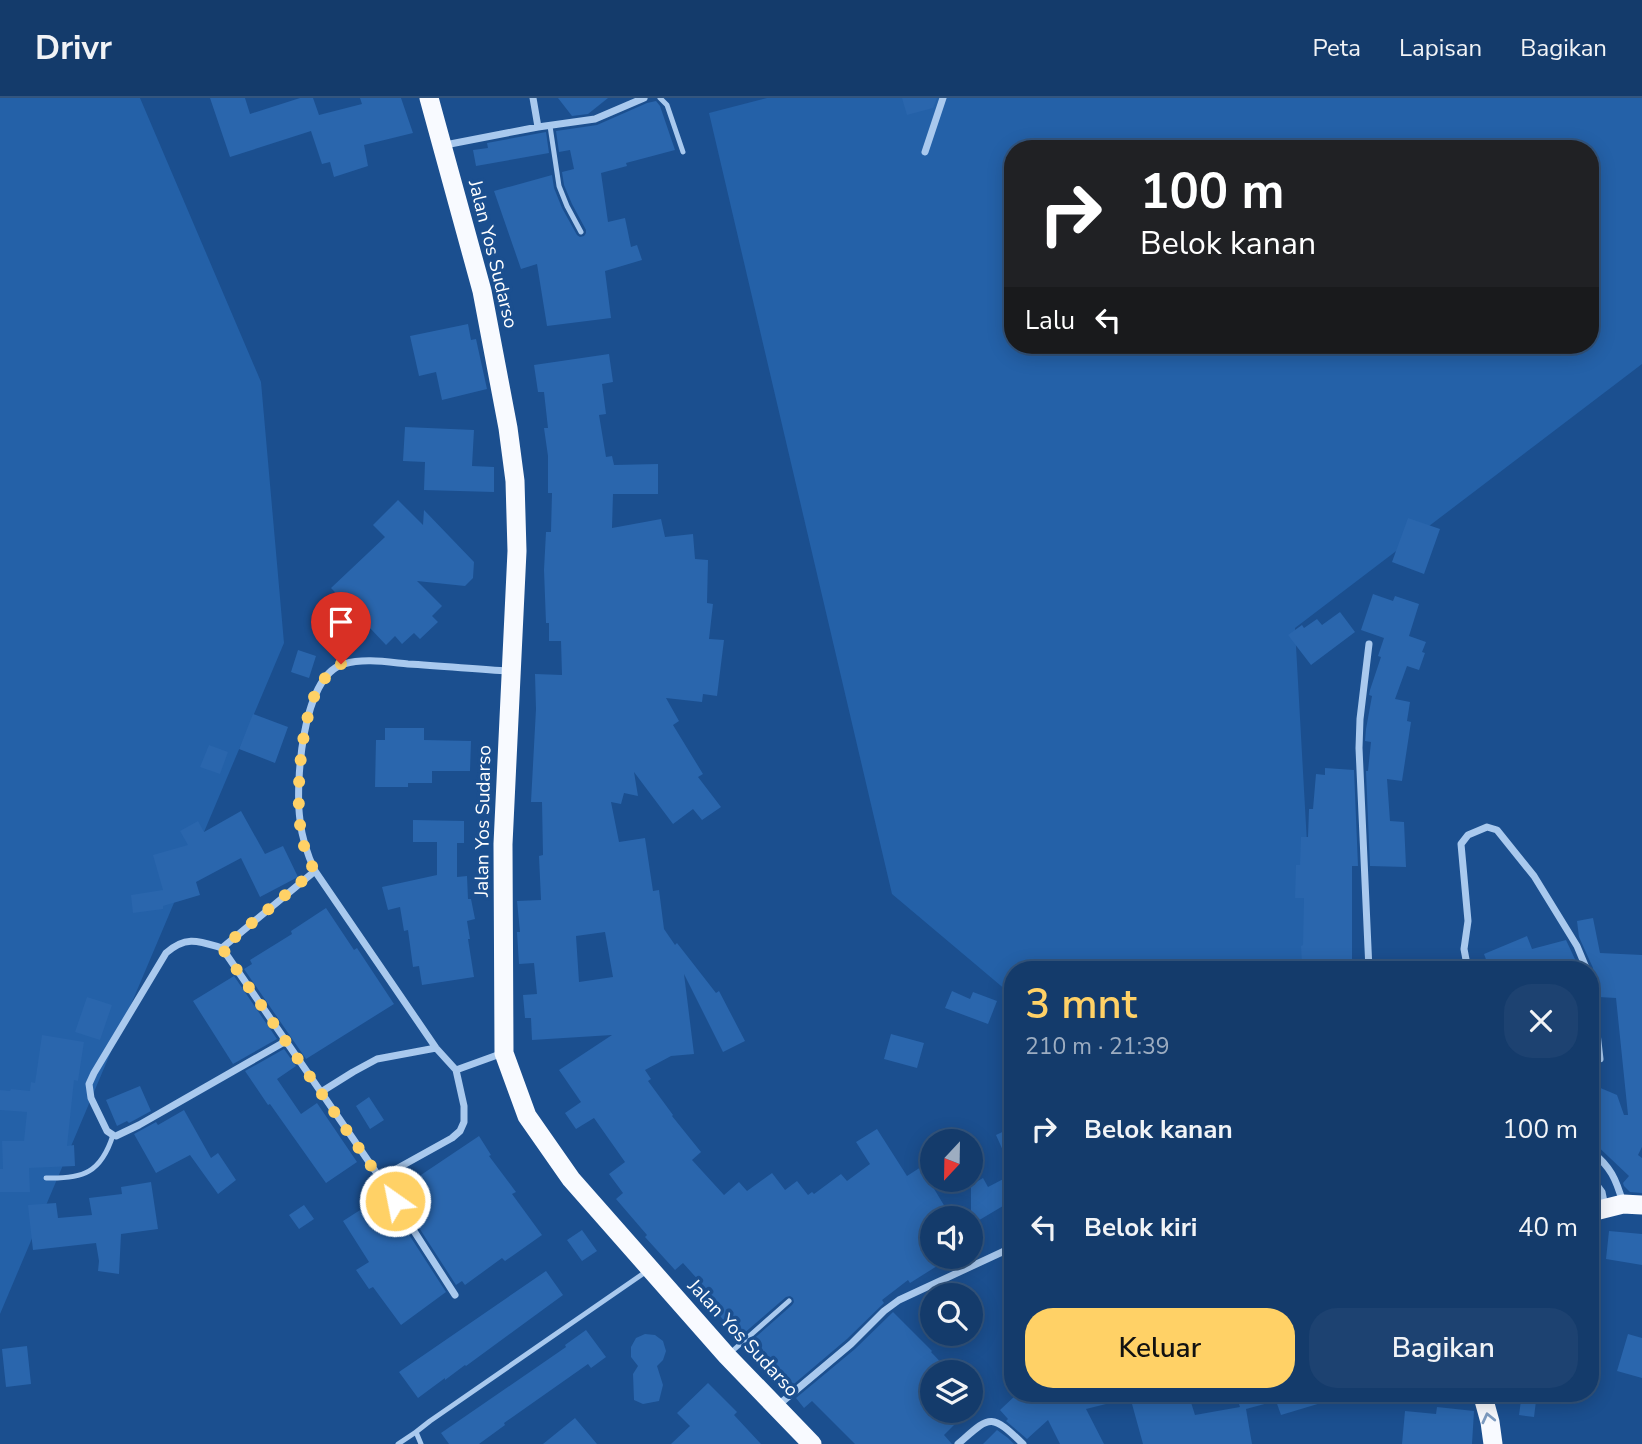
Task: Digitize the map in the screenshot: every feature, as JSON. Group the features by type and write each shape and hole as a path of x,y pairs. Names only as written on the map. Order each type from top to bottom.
{"highway":[{"name":"Jalan Yos Sudarso","path":"429,98 482,291 515,481 517,522 503,844 504,1053 527,1116 571,1180 727,1356 812,1444"},
{"path":"1484,1402 1493,1444"}],"street":[{"path":"533,98 538,127"},
{"path":"442,146 595,119 644,98"},
{"path":"925,152 943,98"},
{"path":"1369,644 1359,748 1369,961"},
{"path":"380,1178 452,1138 460,1131 464,1122 464,1106 456,1070 436,1048 314,871 304,845 298,794 307,720 317,689 328,674 341,664 367,662 510,671"},
{"path":"1466,961 1464,949 1468,922 1461,844 1468,835 1487,827 1497,830 1523,861 1577,946 1583,961"},
{"path":"222,948 314,871"},
{"path":"286,1041 117,1136 107,1131 91,1098 89,1084 94,1073 166,953 176,944 187,941 203,942 222,948 286,1041 380,1178 455,1296"},
{"path":"321,1092 377,1059 436,1048"},
{"path":"1599,1050 1600,1059"},
{"path":"456,1070 504,1053"},
{"path":"1599,1158 1613,1173 1615,1207"},
{"path":"1599,1188 1615,1207"},
{"path":"776,1407 899,1300 1004,1251"},
{"path":"958,1444 983,1422 990,1421 1005,1427 1023,1444"}],"lane":[{"path":"660,98 667,105 683,152"},
{"path":"550,126 559,186 581,232"},
{"path":"46,1178 72,1177 91,1171 108,1150 113,1135"},
{"path":"398,1444 650,1269"},
{"path":"727,1356 789,1301"},
{"path":"416,1432 421,1444"}],"shaded area":[{"path":"0,98 140,98 261,382 284,643 0,1314"},
{"path":"767,98 1642,98 1642,364 1295,628 1314,961 1004,961 1004,988 892,894 709,113"}],"building":[{"path":"210,98 245,98 250,114 300,98 313,98 319,115 362,104 360,98 401,98 413,133 364,145 368,166 334,177 330,162 322,164 311,131 230,157"},
{"path":"558,98 608,98 588,114 572,116"},
{"path":"902,98 937,98 933,108 907,115"},
{"path":"656,101 675,150 626,163 627,166 601,173 608,222 625,218 631,247 637,245 642,260 605,271 611,318 547,326 537,264 521,269 494,191 552,175 562,208 577,235 584,236 586,230 564,185 562,172 574,169 570,150 559,152 556,131 597,125"},
{"path":"546,132 549,153 476,166 473,150 488,148 487,143"},
{"path":"468,324 471,340 476,339 487,389 442,400 436,372 419,376 410,336"},
{"path":"609,354 613,382 602,384 606,414 599,415 606,457 612,456 614,465 658,464 658,494 613,494 612,528 661,519 665,537 693,534 695,559 708,560 707,603 713,604 709,639 724,640 717,696 703,694 702,702 666,698 679,721 673,725 703,774 698,777 721,807 702,820 693,809 673,824 634,772 638,796 624,793 621,804 611,802 619,842 645,838 653,891 659,890 664,929 716,993 719,991 745,1041 723,1052 684,974 694,1054 671,1056 645,1070 651,1079 648,1081 701,1152 692,1160 724,1195 739,1182 747,1191 772,1173 785,1190 797,1181 808,1195 812,1192 814,1194 841,1174 847,1181 870,1164 856,1142 877,1129 907,1176 920,1168 920,1192 936,1192 944,1206 920,1206 920,1269 932,1269 910,1283 908,1280 882,1300 884,1303 847,1339 788,1389 749,1343 792,1305 793,1298 786,1297 742,1335 737,1330 734,1333 702,1298 710,1293 683,1263 675,1270 616,1199 623,1193 609,1174 625,1162 594,1118 576,1129 565,1113 581,1102 559,1070 612,1035 532,1040 531,1018 525,1018 523,995 537,994 534,963 519,964 517,901 541,900 539,856 543,855 542,802 531,802 535,674 562,675 561,641 549,641 549,623 546,623 544,570 546,532 551,532 552,493 548,493 548,456 544,428 548,428 544,392 538,392 534,365","holes":["605,932 613,977 579,982 576,936"]},
{"path":"405,427 474,430 472,466 494,467 494,492 424,490 425,462 403,461"},
{"path":"398,500 423,525 424,510 474,562 473,578 465,586 417,581 442,606 432,616 438,622 420,639 414,633 402,644 395,636 386,645 369,627 363,633 345,614 351,609 331,588 385,537 373,525"},
{"path":"1408,518 1440,529 1424,574 1392,562"},
{"path":"1373,594 1393,601 1395,596 1419,604 1409,636 1426,642 1419,670 1407,666 1395,699 1410,702 1407,721 1411,722 1402,781 1387,779 1390,821 1404,822 1406,867 1370,866 1366,771 1371,742 1365,741 1372,696 1369,695 1384,638 1361,630"},
{"path":"1340,612 1355,632 1311,665 1288,635 1317,619 1322,625"},
{"path":"298,650 316,656 309,678 291,672"},
{"path":"253,714 288,727 275,763 239,749"},
{"path":"385,728 424,728 424,740 471,741 470,771 432,771 432,783 408,783 408,787 375,787 376,740 385,740"},
{"path":"209,745 228,752 220,774 200,767"},
{"path":"1325,768 1354,770 1358,866 1352,866 1352,961 1302,961 1304,898 1295,898 1296,865 1300,865 1301,837 1308,837 1309,809 1313,809 1316,774 1325,775"},
{"path":"241,811 265,854 283,846 298,877 260,897 241,858 196,882 200,895 163,906 163,909 133,913 131,895 163,890 153,855 188,845 180,831 198,821 204,832"},
{"path":"413,820 464,821 464,843 457,843 457,877 467,876 468,899 471,899 475,919 467,921 474,977 422,985 419,966 413,967 408,930 404,931 400,907 388,910 382,887 437,875 437,842 413,842"},
{"path":"326,908 354,950 357,948 394,1004 306,1059 244,969 252,964 250,960 292,934 291,931"},
{"path":"1593,918 1600,953 1642,955 1642,1147 1638,1155 1642,1158 1642,1193 1630,1192 1624,1186 1623,1183 1629,1176 1599,1148 1599,1087 1617,1095 1624,1115 1628,1115 1616,998 1599,997 1599,961 1590,961 1579,937 1577,921"},
{"path":"1527,936 1532,949 1566,940 1576,961 1487,961 1484,954"},
{"path":"234,976 277,1039 233,1064 193,1001"},
{"path":"952,991 970,999 973,992 997,1001 988,1024 945,1008"},
{"path":"87,997 112,1005 100,1040 75,1032"},
{"path":"891,1034 924,1043 917,1068 884,1059"},
{"path":"42,1035 84,1042 78,1081 74,1080 67,1146 74,1145 75,1166 29,1168 30,1192 0,1192 2,1141 24,1141 27,1112 0,1110 0,1090 30,1091 31,1082 35,1083"},
{"path":"284,1049 296,1066 277,1079 301,1114 317,1103 357,1162 326,1183 245,1071"},
{"path":"140,1086 151,1111 117,1126 106,1100"},
{"path":"369,1097 384,1120 370,1129 356,1106"},
{"path":"184,1110 211,1158 218,1153 236,1180 218,1194 190,1155 156,1173 134,1134 156,1122 158,1125"},
{"path":"1004,1131 1004,1153 996,1135"},
{"path":"479,1136 491,1155 489,1156 516,1192 512,1194 542,1235 505,1261 502,1258 465,1285 462,1281 456,1285 416,1223 426,1217 406,1185"},
{"path":"1004,1179 1004,1205 983,1218 983,1206 971,1206 971,1192 984,1192 984,1180 988,1187"},
{"path":"151,1182 158,1229 121,1234 119,1274 98,1271 96,1243 33,1250 28,1205 56,1203 58,1218 92,1215 89,1198 122,1194 121,1187"},
{"path":"379,1198 382,1202 384,1200 406,1230 446,1292 401,1325 373,1287 369,1289 356,1270 369,1262 343,1221"},
{"path":"304,1205 314,1219 299,1229 289,1215"},
{"path":"582,1230 597,1251 582,1261 567,1240"},
{"path":"1609,1231 1642,1234 1642,1265 1606,1259"},
{"path":"546,1271 563,1295 418,1398 399,1372"},
{"path":"893,1312 920,1339 920,1346 927,1346 939,1360 920,1360 920,1423 956,1423 944,1435 952,1444 855,1444 812,1401 804,1408 796,1398 855,1349"},
{"path":"586,1330 606,1357 591,1368 588,1364 504,1423 505,1425 479,1444 449,1444 441,1433 566,1347 565,1345"},
{"path":"645,1334 655,1335 663,1341 666,1351 657,1366 663,1385 659,1401 643,1404 634,1400 633,1374 638,1366 631,1357 631,1347 636,1338"},
{"path":"1628,1334 1642,1338 1642,1378 1617,1371"},
{"path":"27,1346 31,1384 6,1387 2,1349"},
{"path":"708,1383 737,1412 734,1415 761,1444 671,1444 690,1426 677,1413"},
{"path":"1008,1402 1114,1402 1086,1409 1104,1444 1060,1444 1048,1420 1027,1439 1006,1421 1008,1419 1000,1410"},
{"path":"1131,1402 1191,1402 1195,1415 1240,1407 1238,1402 1272,1402 1246,1409 1252,1444 1143,1444"},
{"path":"1276,1402 1324,1402 1281,1415"},
{"path":"1521,1402 1536,1402 1534,1417 1519,1415"},
{"path":"1437,1407 1474,1411 1472,1444 1402,1444 1405,1411 1436,1414"},
{"path":"575,1418 597,1444 543,1444"},
{"path":"997,1430 1008,1438 1014,1444 983,1444"}],"route":[{"path":"341,664 328,674 317,689 307,720 301,760 298,794 300,819 304,845 314,871 222,948 395,1201"}]}
